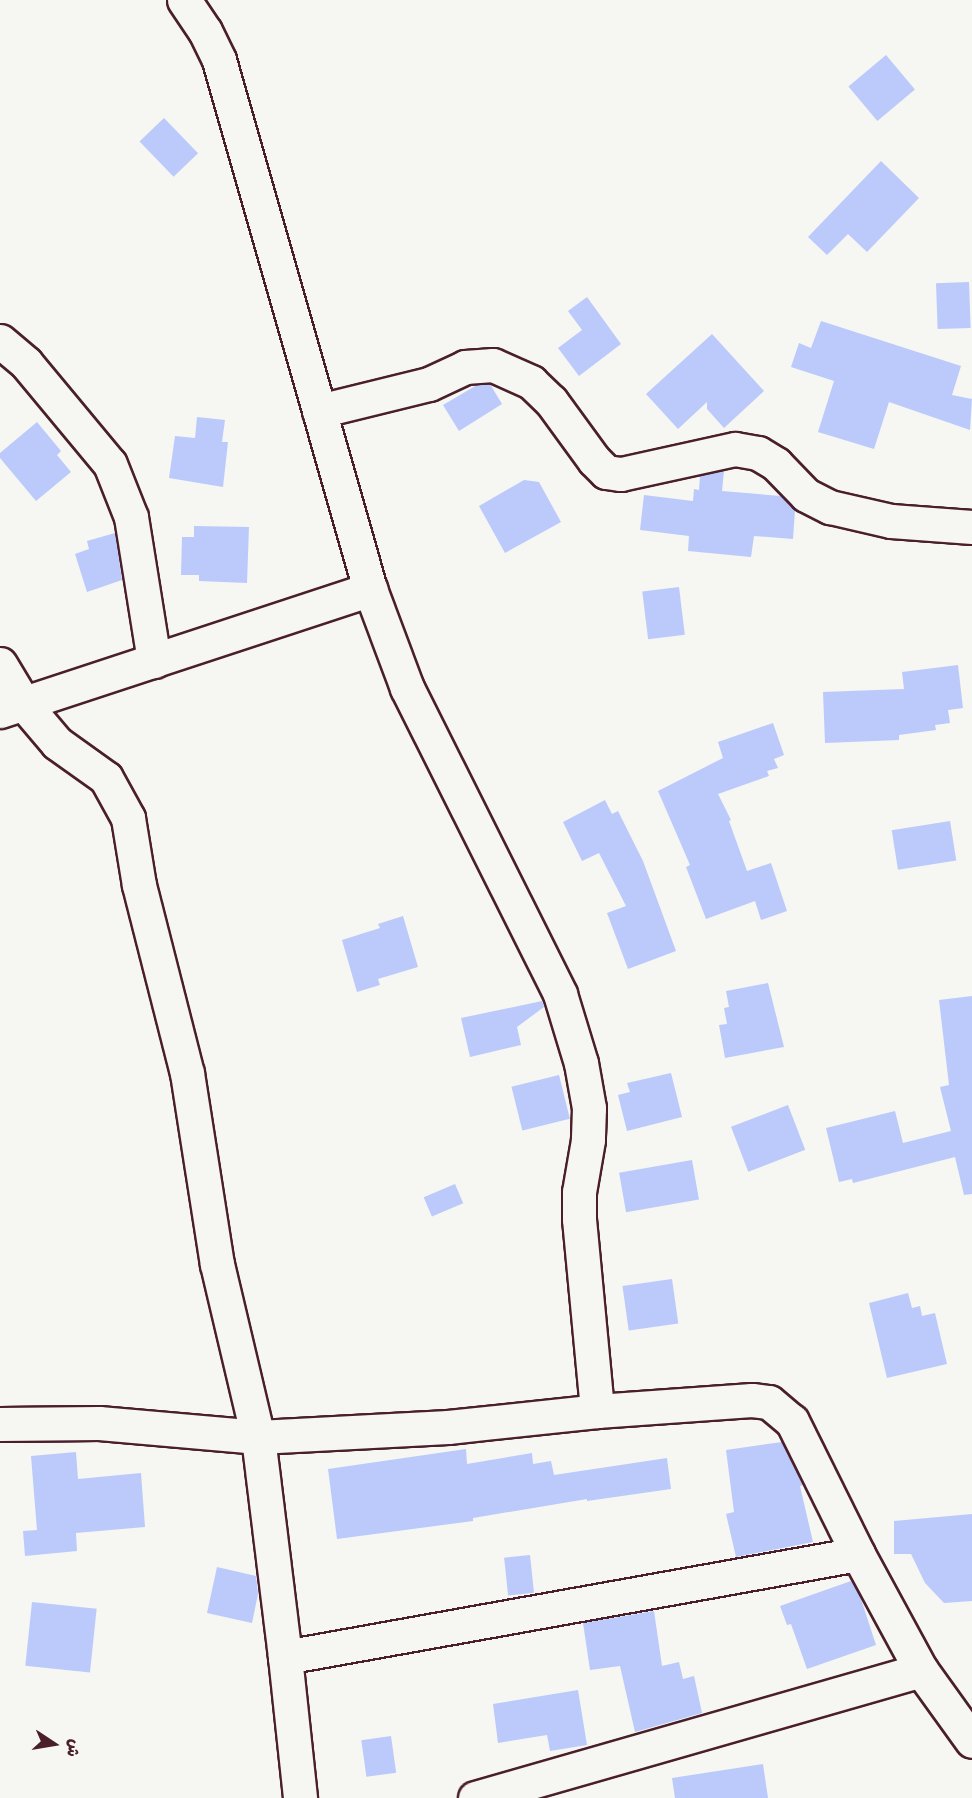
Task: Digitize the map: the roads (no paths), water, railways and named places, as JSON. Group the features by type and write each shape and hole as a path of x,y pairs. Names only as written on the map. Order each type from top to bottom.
{"street":[{"path":"184,0 205,31 219,60 370,589 407,688 560,994 581,1063 589,1108 588,1140 579,1192 579,1220 597,1411"},
{"path":"0,341 26,363 110,464 131,517 154,661"},
{"path":"320,411 429,384 465,367 493,365 531,382 551,401 594,460 606,472 621,474 735,449 758,453 776,464 806,495 830,507 891,521 972,527"},
{"path":"12,708 370,589"},
{"path":"0,664 12,708 106,778 128,818 139,885 187,1073 217,1264 258,1437 300,1798"},
{"path":"0,1424 99,1423 258,1437 448,1427 597,1411 752,1400 769,1402 792,1421 858,1554 921,1670 972,1741"},
{"path":"285,1657 858,1554"},
{"path":"476,1798 921,1670"}]}
